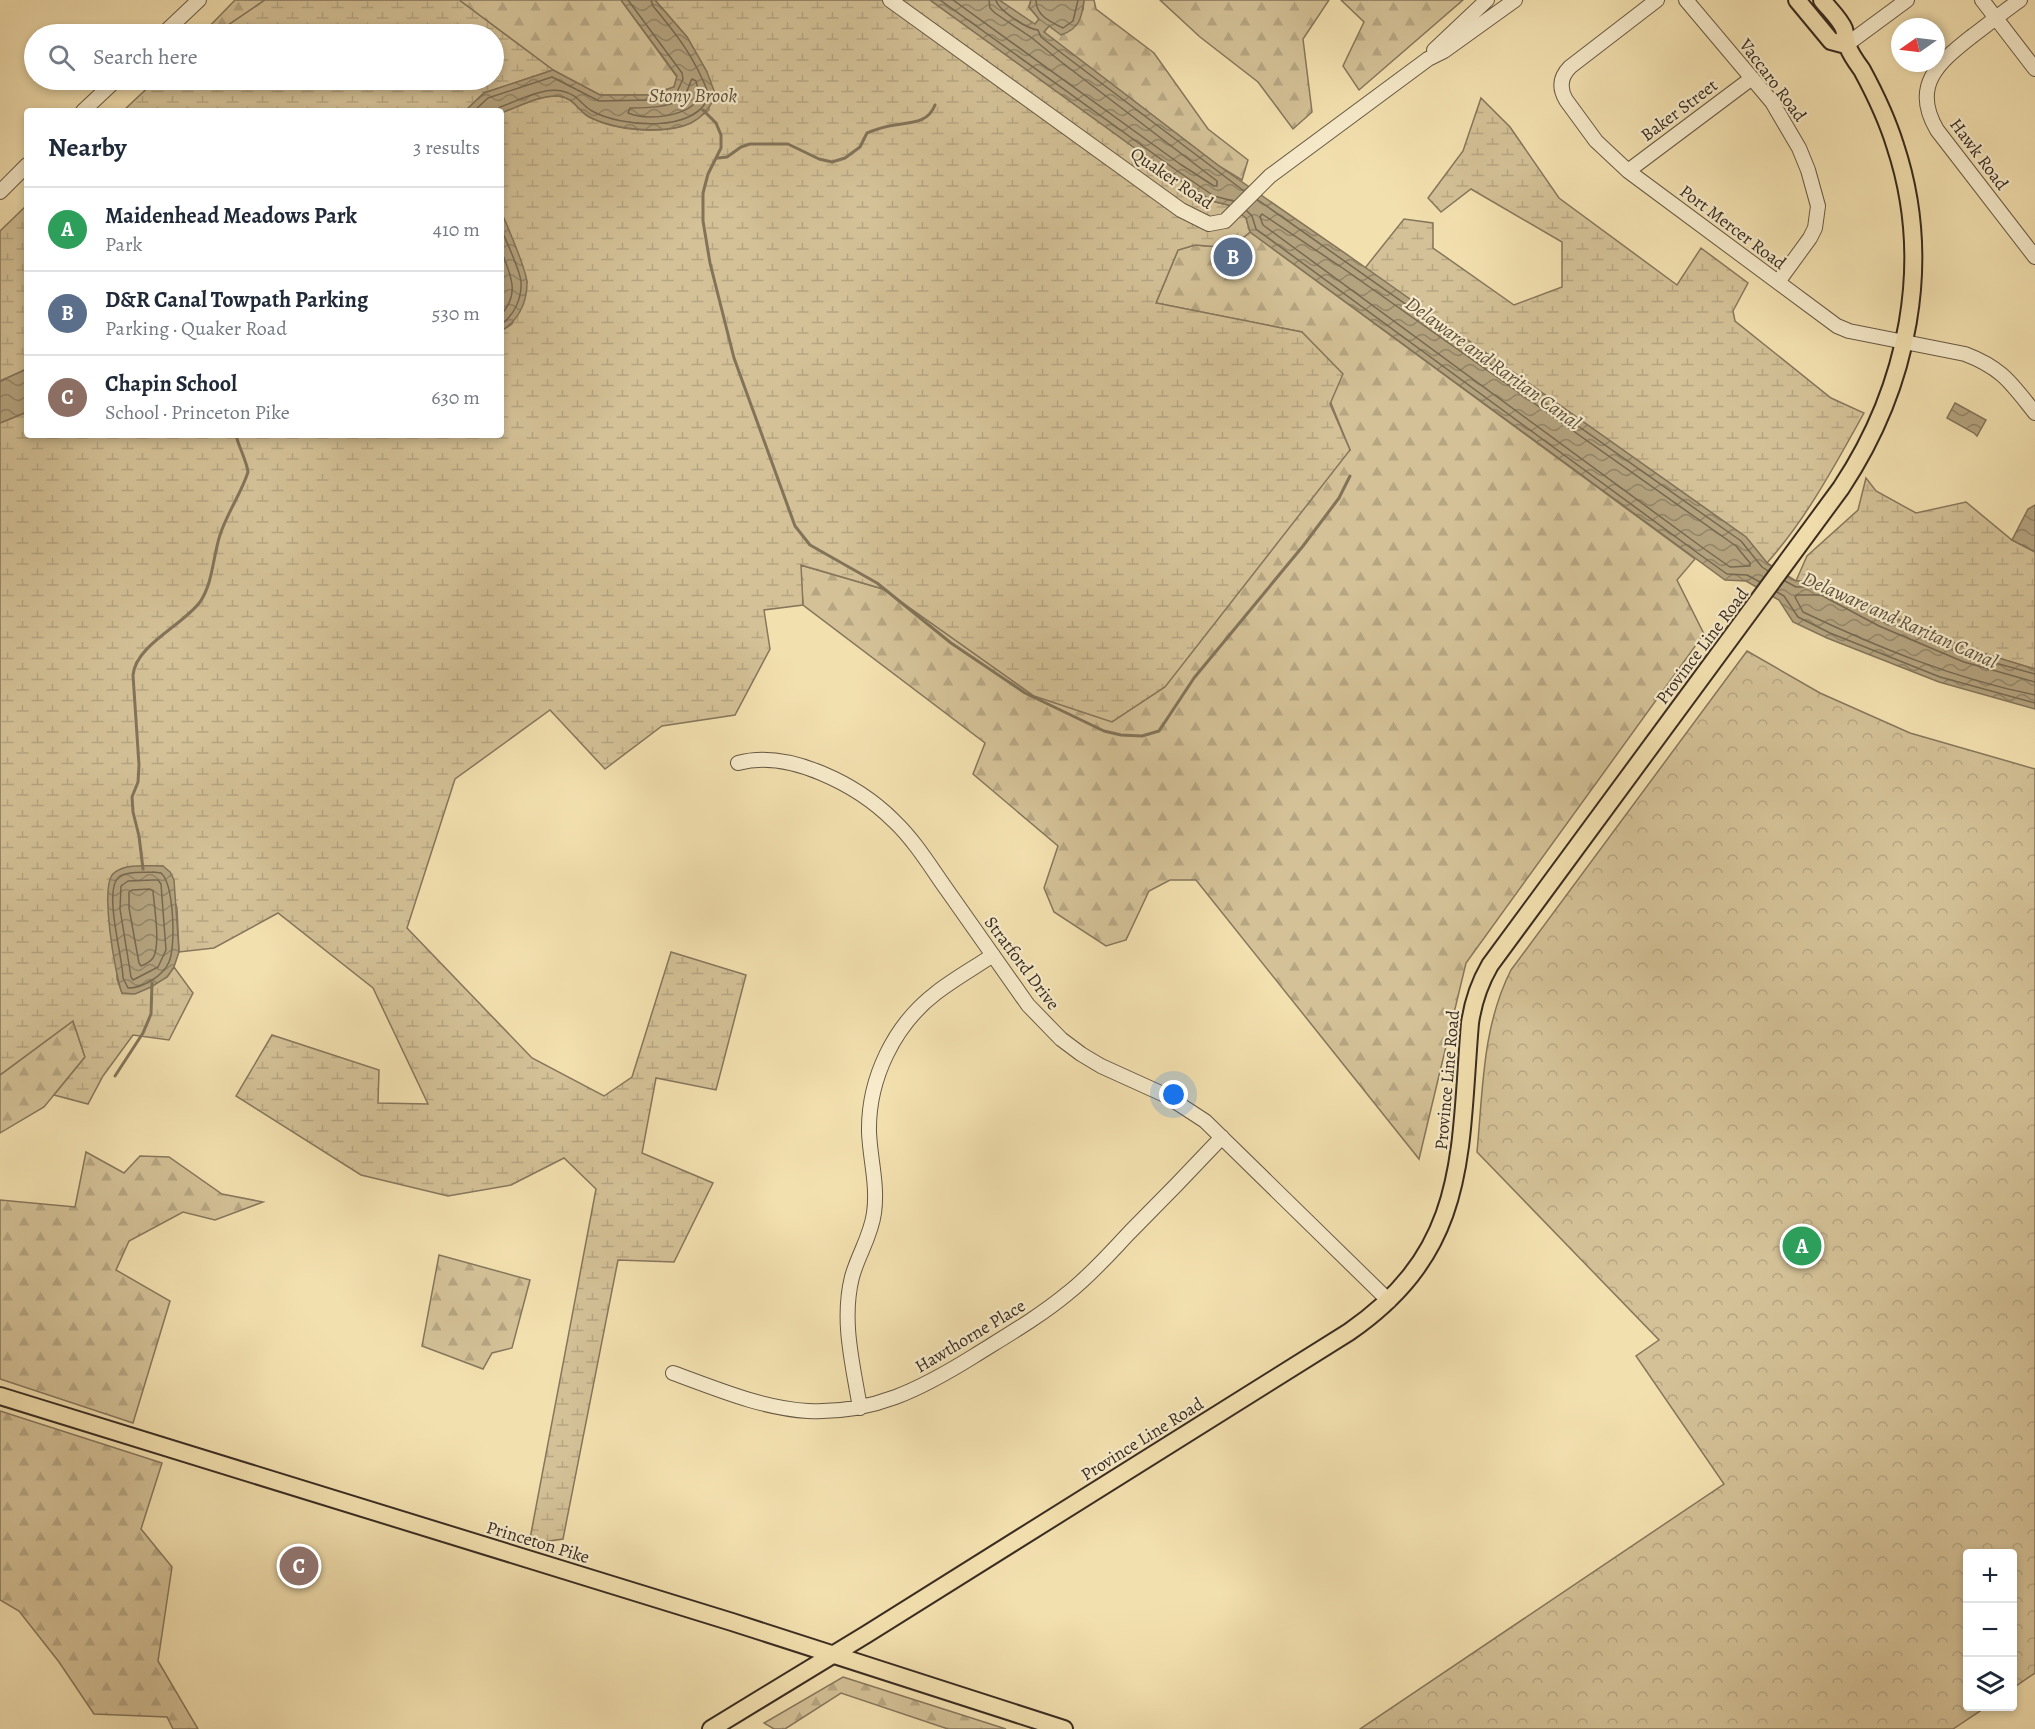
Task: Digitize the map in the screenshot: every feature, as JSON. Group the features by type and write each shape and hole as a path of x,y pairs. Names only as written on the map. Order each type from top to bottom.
{"main road":[{"name":"Province Line Road","path":"1797,0 1831,42 1846,45"},
{"name":"Province Line Road","path":"711,1729 1349,1332 1389,1301 1408,1280 1427,1252 1446,1215 1453,1191 1458,1167 1470,1023 1477,993 1490,965 1761,600 1846,480 1873,435 1894,383 1905,340 1913,278 1913,245 1904,177 1886,120 1862,71 1846,45 1844,29 1822,0"},
{"name":"Princeton Pike","path":"0,1396 1064,1729"}],"street":[{"path":"174,24 199,0"},
{"name":"Quaker Road","path":"890,0 1181,210 1209,224 1218,224 1232,215 1256,190 1302,152 1428,59 1444,51 1515,0"},
{"name":"Quaker Road","path":"1428,59 1437,47 1487,0"},
{"name":"Port Mercer Road","path":"1657,0 1570,67 1554,84 1596,141 1629,171 1837,326 1849,331 1905,340 1965,354 1987,364 2007,378 2035,413"},
{"path":"1846,45 1907,0"},
{"path":"1982,0 2035,69"},
{"name":"Hawk Road","path":"2019,0 1944,58 1937,66 1928,87 1928,109 1937,130 2035,257"},
{"name":"Vaccaro Road","path":"1688,2 1772,102 1799,148 1808,170 1818,206 1818,216 1810,238 1778,282"},
{"name":"Baker Street","path":"1629,171 1752,78"},
{"path":"86,108 105,90"},
{"path":"0,192 24,168"},
{"name":"Stratford Drive","path":"738,763 762,759 790,763 847,786 875,804 909,837 1028,1005 1061,1039 1101,1066 1184,1106 1204,1120 1389,1301"},
{"path":"860,1408 847,1316 852,1277 874,1215 875,1177 869,1129 875,1087 890,1048 914,1013 936,993 993,955"},
{"name":"Hawthorne Place","path":"673,1373 746,1400 780,1408 810,1411 860,1408 893,1399 933,1381 1047,1309 1092,1272 1222,1137"}],"green space":[{"path":"235,0 265,0 230,24 212,24"},
{"path":"265,0 459,0 491,24 230,24"},
{"path":"459,0 621,0 677,77 674,87 650,95 600,95 553,70 504,34 504,24 491,24"},
{"path":"655,0 930,0 1172,175 1212,201 1228,205 1246,218 1250,232 1244,237 1220,247 1195,245 1178,250 1156,303 1302,332 1343,374 1330,404 1350,450 1165,687 1112,722 1034,696 883,589 801,565 803,605 764,610 770,649 735,715 662,726 605,769 550,710 455,779 407,928 532,1058 604,1096 632,1077 671,952 746,975 716,1090 656,1078 642,1153 713,1183 674,1262 618,1260 563,1539 529,1544 596,1189 564,1158 511,1185 448,1196 361,1175 236,1096 272,1035 379,1070 378,1103 428,1104 373,988 278,913 214,948 179,952 177,908 163,866 124,868 117,969 117,979 122,993 167,977 174,967 193,993 169,1040 133,1035 103,1076 88,1104 54,1095 85,1057 73,1021 0,1075 0,423 24,413 24,438 504,438 504,329 512,324 527,282 504,219 504,112 537,99 559,96 568,99 589,117 612,126 652,130 690,123 709,110 707,72 687,37"},
{"path":"999,0 1031,0 1029,7 1039,19 1035,25"},
{"path":"1084,0 1094,0 1096,9 1154,53 1208,129 1248,160 1242,180 1219,166 1044,32 1049,26 1083,10"},
{"path":"1160,0 1329,0 1303,39 1312,112 1293,129 1258,82 1200,37"},
{"path":"1341,0 1463,0 1359,90 1343,66 1364,22"},
{"path":"504,34 553,70 504,86"},
{"path":"145,90 493,90 484,93 468,108 126,108"},
{"path":"1481,98 1510,127 1559,198 1677,285 1701,248 1748,283 1733,311 1735,321 1831,398 1864,413 1808,509 1767,563 1746,537 1365,268 1404,219 1433,223 1433,248 1514,305 1562,287 1562,242 1471,189 1441,212 1428,198 1463,151"},
{"path":"24,208 24,370 0,381 0,231"},
{"path":"1250,232 1695,559 1677,580 1704,634 1466,963 1419,1159 1196,880 1170,880 1149,891 1126,940 1106,946 1054,912 1044,888 1058,846 973,774 985,743 803,605 800,565 883,589 1034,696 1350,450 1302,332 1156,303 1178,250 1195,245 1220,247"},
{"path":"1866,478 1876,491 1916,513 1966,502 2012,540 2035,552 2035,669 1969,649 1922,630 1823,581 1796,581 1807,556 1858,510"},
{"path":"1747,651 1820,693 1910,733 2035,769 2035,1673 2017,1685 2017,1549 1963,1549 1963,1711 1980,1711 1953,1729 1360,1729 1724,1484 1636,1356 1659,1340 1477,1152 1489,1036 1501,992 1511,970"},
{"path":"73,1021 85,1057 44,1107 0,1133 0,1075"},
{"path":"86,1152 124,1173 140,1156 169,1157 222,1194 263,1202 215,1220 183,1212 129,1241 116,1270 170,1301 133,1423 0,1379 0,1200 75,1207"},
{"path":"439,1255 530,1280 512,1348 492,1353 483,1369 422,1346"},
{"path":"0,1411 162,1463 141,1529 172,1567 158,1661 198,1729 173,1729 167,1717 94,1714 59,1662 19,1611 0,1600"},
{"path":"843,1677 1006,1729 948,1729 841,1693 785,1729 774,1729 764,1723"}],"water":[{"name":"Stony Brook","path":"621,0 655,0 687,37 707,72 716,96 706,111 695,121 668,129 625,128 598,121 588,116 571,101 558,96 536,99 504,112 504,108 468,108 484,93 504,90 504,86 553,70 600,95 650,95 674,87 677,76"},
{"name":"Delaware and Raritan Canal","path":"930,0 999,0 1035,24 1039,19 1029,7 1031,0 1084,0 1081,17 1072,30 1061,35 1049,26 1044,32 1219,166 1746,537 1767,563 1796,581 1822,581 1922,630 1969,649 2035,669 2035,709 1939,682 1827,638 1793,622 1779,600 1746,581 1725,580 1250,232 1246,218 1228,205 1212,201 1172,175"},
{"path":"504,218 527,283 520,311 504,329"},
{"path":"24,370 24,413 0,423 0,381"},
{"path":"1955,403 1986,420 1977,436 1947,418"},
{"path":"2035,505 2035,552 2012,540 2028,509"},
{"path":"163,866 174,880 179,952 174,967 167,977 135,994 122,993 110,932 109,882 113,874 123,868"}],"waterway":[{"path":"718,158 727,157 741,147 750,144 788,144 819,159 832,162 845,158 860,147 867,133 919,121 928,115 935,105"},
{"path":"703,110 716,123 721,135 721,148 708,174 703,193 703,221 710,263 734,358 795,526 810,545 877,583 951,643 1025,693 1104,731 1142,736 1159,731 1194,678 1303,546 1339,498 1350,476"},
{"path":"143,869 132,797 138,782 139,765 133,675 142,654 192,611 204,595 220,535 248,472 237,438"},
{"path":"115,1076 143,1033 151,1014 152,983"}],"place":[{"name":"D&R Canal Towpath Parking","path":"1233,257"},
{"name":"Maidenhead Meadows Park","path":"1802,1246"},
{"name":"Chapin School","path":"299,1566"}]}
